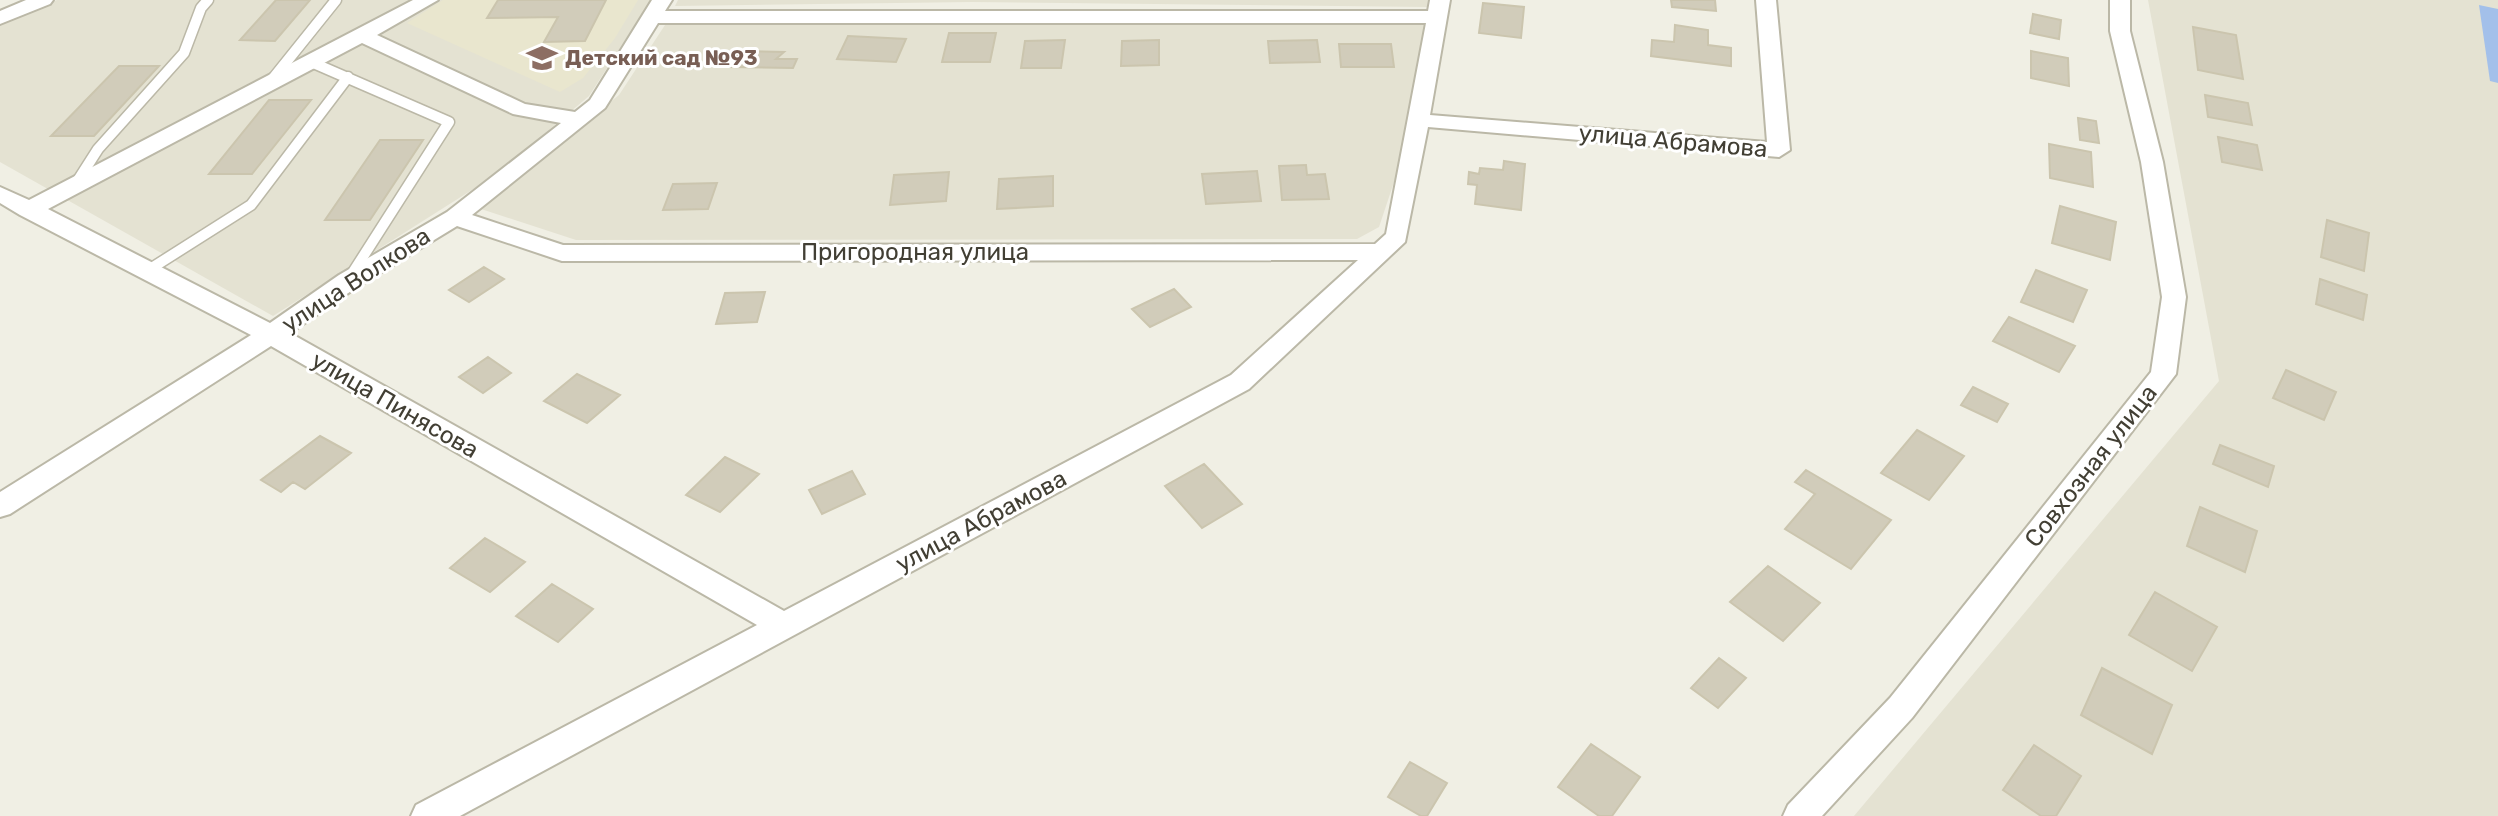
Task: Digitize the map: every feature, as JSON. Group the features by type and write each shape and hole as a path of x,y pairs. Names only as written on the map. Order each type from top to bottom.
{"street":[{"path":"0,18 43,0"},
{"path":"28,210 428,0"},
{"name":"улица Абрамова","path":"1418,120 1779,150 1766,0"},
{"name":"Совхозная улица","path":"1800,816 1901,708 2163,374 2174,297 2152,162 2120,31 2120,0"},
{"path":"658,8 1438,9"},
{"name":"улица Волкова","path":"0,506 271,334 348,281 454,217 598,104 658,8"},
{"name":"улица Абрамова","path":"428,816 1240,382 1397,237 1438,9"},
{"path":"361,35 520,110 579,119"},
{"name":"улица Пинясова","path":"0,194 271,334 784,626"},
{"name":"Пригородная улица","path":"454,217 562,253 1381,252"}],"lane":[{"path":"74,186 98,149 184,53 201,8 208,0"},
{"path":"267,85 337,0"},
{"path":"311,62 449,122 348,281"},
{"path":"147,271 251,205 348,77"}],"shaded area":[{"path":"57,0 651,0 589,96 497,174 273,316 0,162 0,25"},
{"name":"Детский сад №93","path":"443,0 638,0 615,38 583,78 560,92 407,23"},
{"path":"678,0 1428,0 1427,7 972,2 675,6"},
{"path":"2148,0 2498,0 2498,816 1854,816 2219,381"},
{"path":"1429,21 1401,161 1379,227 1357,239 576,240 478,208 619,95 667,22"}],"water":[{"path":"2479,5 2498,9 2498,83 2490,81"}],"building":[{"path":"276,0 310,0 275,41 240,40"},
{"path":"498,0 606,0 585,41 544,42 558,17 487,18"},
{"path":"1671,0 1715,0 1716,11 1672,7"},
{"path":"1483,3 1524,7 1521,38 1479,33"},
{"path":"2033,14 2061,20 2059,39 2030,33"},
{"path":"1675,25 1708,30 1708,45 1731,48 1731,66 1651,56 1652,40 1674,42"},
{"path":"2193,27 2236,35 2243,79 2198,70"},
{"path":"949,33 996,33 990,62 942,62"},
{"path":"848,36 906,39 896,62 837,59"},
{"path":"1065,40 1061,68 1021,68 1025,41"},
{"path":"1159,40 1159,65 1121,66 1122,41"},
{"path":"1317,40 1320,62 1270,63 1268,41"},
{"path":"1339,44 1391,44 1394,67 1341,67"},
{"path":"735,51 784,52 776,59 797,59 793,68 728,67"},
{"path":"2031,51 2068,58 2069,86 2031,78"},
{"path":"119,66 159,66 94,136 51,136"},
{"path":"2205,95 2248,103 2252,125 2208,117"},
{"path":"269,100 311,100 252,174 209,174"},
{"path":"2078,118 2096,121 2099,143 2080,140"},
{"path":"2218,137 2257,145 2262,170 2222,162"},
{"path":"380,140 423,140 370,220 325,220"},
{"path":"2049,144 2091,152 2093,187 2050,178"},
{"path":"1504,161 1525,164 1521,210 1475,204 1477,185 1468,184 1469,172 1479,174 1480,168 1503,170"},
{"path":"1306,165 1307,175 1325,174 1329,199 1282,200 1279,166"},
{"path":"1257,171 1261,201 1206,204 1202,174"},
{"path":"949,172 946,201 890,205 894,175"},
{"path":"1053,176 1053,206 997,209 999,179"},
{"path":"717,183 708,209 663,210 673,184"},
{"path":"2060,206 2116,222 2110,260 2052,243"},
{"path":"2327,220 2369,233 2364,271 2321,257"},
{"path":"484,267 504,279 469,302 449,290"},
{"path":"2036,270 2087,290 2073,322 2021,302"},
{"path":"2320,279 2367,295 2363,320 2316,304"},
{"path":"1174,289 1191,307 1150,327 1132,309"},
{"path":"765,292 757,322 716,324 725,293"},
{"path":"2009,317 2075,346 2059,372 1993,341"},
{"path":"488,357 511,373 483,393 459,377"},
{"path":"2286,370 2336,392 2324,420 2273,398"},
{"path":"577,374 620,395 587,423 544,401"},
{"path":"1973,387 2008,404 1997,422 1961,405"},
{"path":"1917,430 1964,456 1929,500 1881,473"},
{"path":"320,436 351,453 305,489 293,482 281,492 261,480"},
{"path":"2220,445 2274,466 2268,487 2213,464"},
{"path":"725,457 759,474 720,512 686,495"},
{"path":"1204,464 1242,504 1202,528 1165,486"},
{"path":"1806,470 1891,520 1851,569 1785,529 1815,494 1795,482"},
{"path":"852,471 865,494 822,514 809,490"},
{"path":"2200,507 2257,531 2245,572 2187,546"},
{"path":"485,538 525,562 490,592 450,568"},
{"path":"1768,566 1820,603 1783,641 1730,602"},
{"path":"552,584 593,609 558,642 516,616"},
{"path":"2155,592 2217,627 2192,671 2129,635"},
{"path":"1719,658 1746,678 1718,708 1691,688"},
{"path":"2102,668 2172,705 2152,754 2081,715"},
{"path":"1591,744 1640,777 1612,816 1599,816 1558,787"},
{"path":"2034,745 2081,776 2056,816 2041,816 2003,790"},
{"path":"1410,762 1447,783 1427,816 1421,816 1388,797"}],"place":[{"name":"Детский сад №93","path":"542,58"}]}
